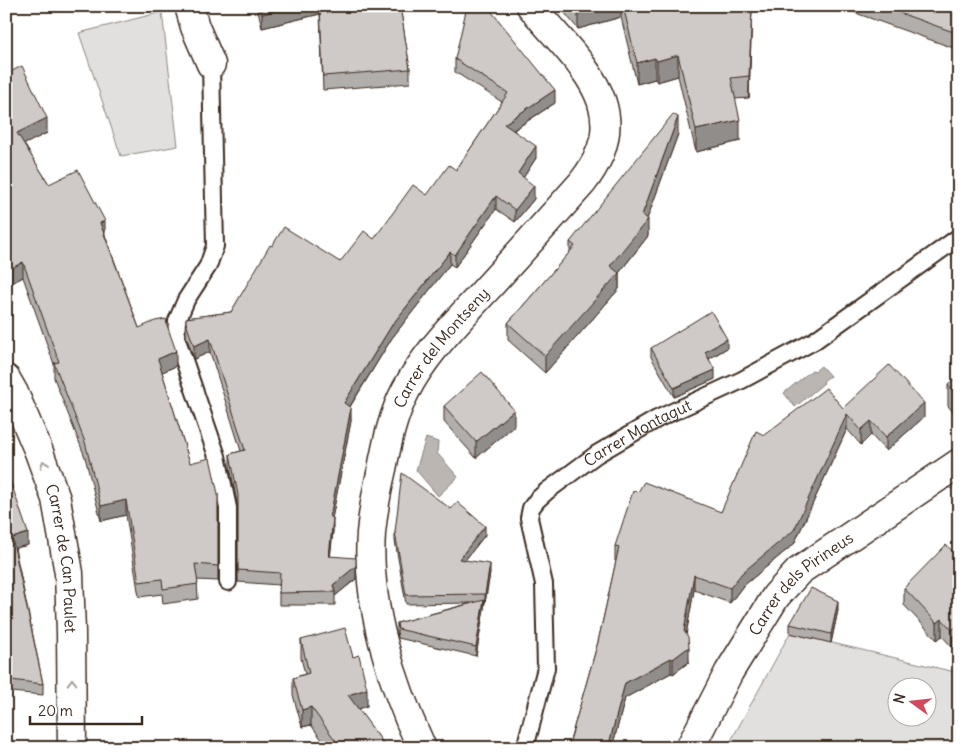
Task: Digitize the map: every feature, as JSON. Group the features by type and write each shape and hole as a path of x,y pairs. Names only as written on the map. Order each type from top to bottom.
{"street":[{"path":"189,6 195,27 211,64"},
{"name":"Carrer del Montseny","path":"422,748 407,717 394,678 379,618 372,577 371,533 377,490 388,437 406,391 431,352 582,183 595,167 604,143 605,114 599,92 582,64 531,6"},
{"name":"Carrer de Can Paulet","path":"6,379 14,393 39,452 56,499 69,573 69,745"},
{"name":"Carrer dels Pirineus","path":"690,748 729,672 776,596 799,571 959,463"}],"lane":[{"path":"211,64 215,246 208,266 186,300 177,321 176,337 219,464 228,508 228,582"},
{"name":"Carrer Montagut","path":"525,748 546,668 544,584 529,518 531,508 537,500 596,454 657,419 742,380 814,341 959,237"}],"shaded area":[{"path":"162,12 178,146 121,156 79,33"},
{"path":"821,366 830,376 795,407 784,393 812,370 815,371"},
{"path":"426,438 438,442 437,453 458,477 438,496 416,470"},
{"path":"790,633 959,673 959,748 727,748"}],"building":[{"path":"260,6 294,6 262,14"},
{"path":"320,6 400,6 410,69 323,76"},
{"path":"467,6 487,6 555,90 504,124 536,146 518,173 534,186 515,210 496,196 455,255 450,252 392,325 344,403 351,408 330,517 333,518 329,556 356,558 356,566 333,585 335,592 279,593 280,573 238,570 238,495 230,454 245,450 210,339 194,346 186,318 231,312 270,245 272,246 284,227 340,262 364,231 374,239 413,185 427,195 449,165 456,170 508,93 455,59"},
{"path":"623,6 752,6 749,76 731,78 740,120 696,130 678,55 657,61 655,58 637,63"},
{"path":"880,6 959,6 959,34"},
{"path":"22,66 47,118 17,133 49,184 78,170 105,221 100,223 139,328 155,321 166,319 176,351 158,359 190,463 210,458 218,494 218,566 195,564 198,584 163,589 162,579 139,582 126,500 101,506 85,442 54,363 59,362 23,262 10,269 6,261 6,74"},
{"path":"673,114 678,117 642,215 648,219 610,266 619,273 545,356 508,323 575,246 570,242"},
{"path":"711,311 727,339 705,352 715,370 674,388 651,348"},
{"path":"889,365 924,403 886,437 871,421 861,430 847,414 794,530 742,573 730,588 694,575 684,631 688,637 689,647 673,659 671,658 625,683 608,748 568,748 598,642 619,547 615,546 633,491 638,492 644,482 721,512 756,431 764,435 826,388 843,408"},
{"path":"482,372 514,410 476,442 444,406"},
{"path":"959,375 959,398 948,385"},
{"path":"6,468 28,533 12,538 43,684 11,680 6,666"},
{"path":"402,473 451,509 457,502 485,526 459,559 490,564 485,594 406,595 395,532"},
{"path":"946,545 959,557 959,624 952,630 942,619 937,623 904,588"},
{"path":"811,588 838,601 831,634 790,624"},
{"path":"484,600 476,647 398,629 397,623"},
{"path":"345,628 353,657 359,655 367,689 348,695 387,748 341,748 311,707 302,710 293,678 309,673 301,640"}]}
